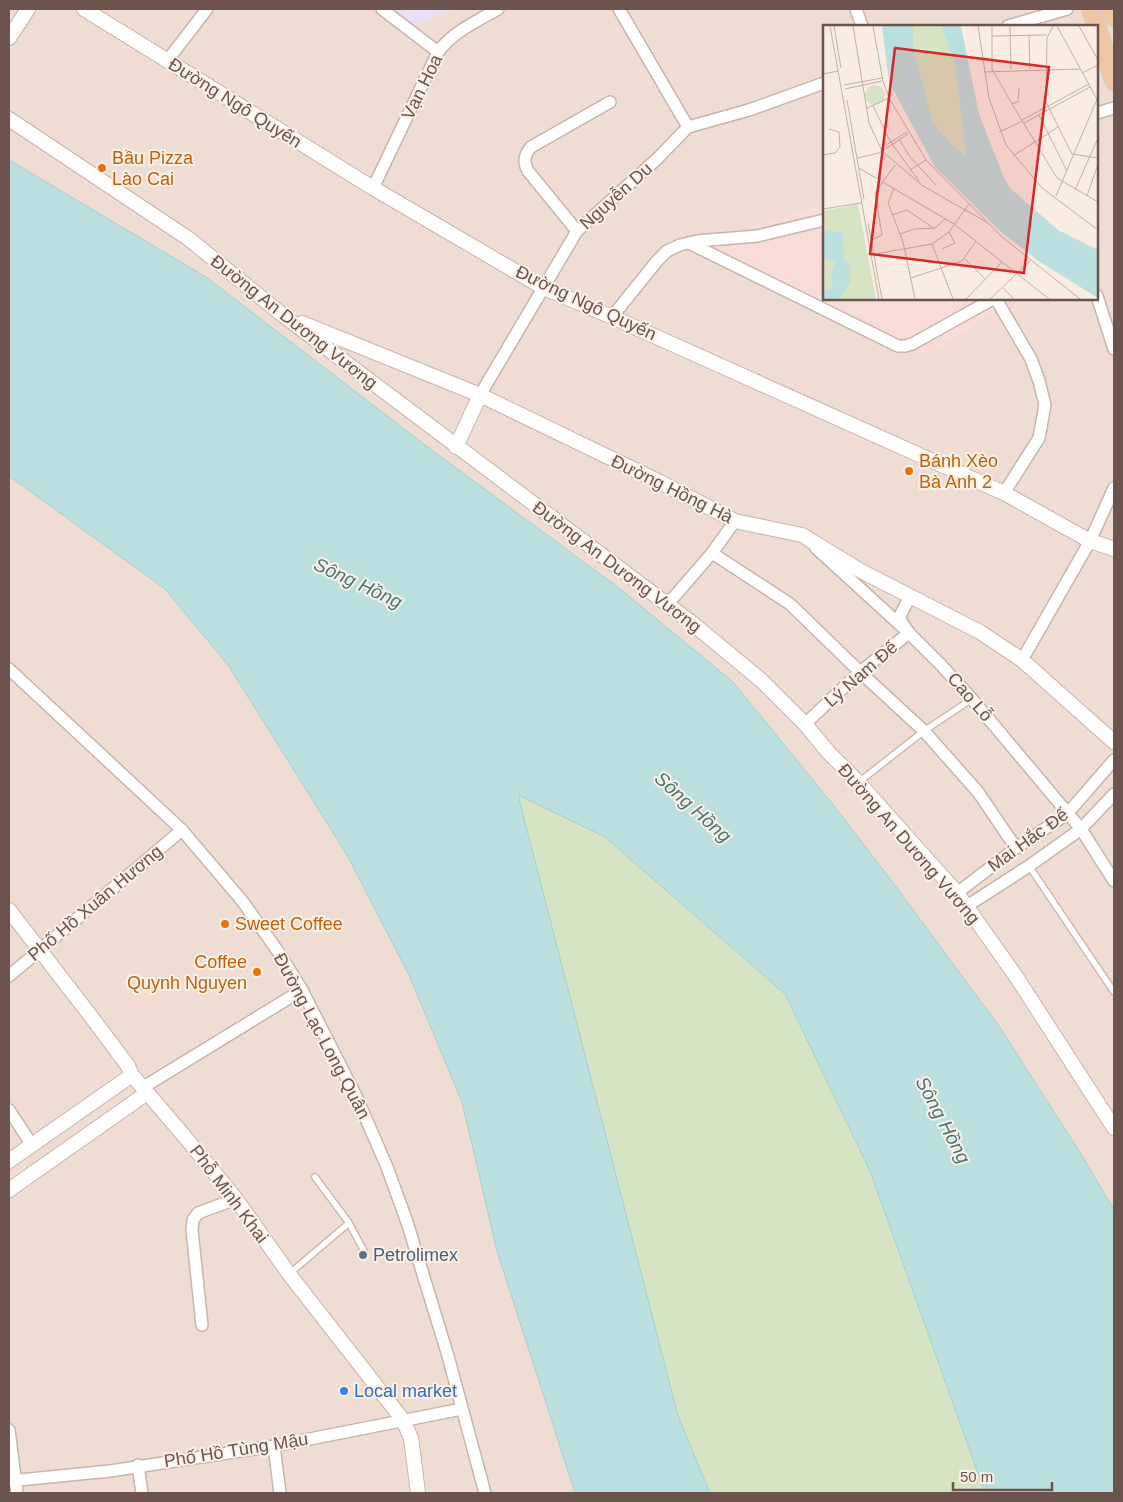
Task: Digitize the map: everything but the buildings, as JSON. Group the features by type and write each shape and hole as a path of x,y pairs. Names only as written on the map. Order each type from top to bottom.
{"main road":[{"path":"1091,9 1096,25"},
{"path":"1112,9 1114,16"},
{"path":"1098,30 1114,81"}],"street":[{"path":"9,38 28,9"},
{"name":"Đường Ngô Quyến","path":"84,9 373,188 544,288 612,316 1004,493 1090,540 1114,549"},
{"path":"167,61 207,9"},
{"path":"382,9 438,52"},
{"name":"Vạn Hoa","path":"373,188 438,52 453,36 498,9"},
{"path":"619,9 688,127 749,110 823,83"},
{"path":"856,9 862,25"},
{"path":"1011,25 1067,9"},
{"path":"577,231 528,171 525,166 525,155 531,147 610,102"},
{"path":"1098,113 1114,108"},
{"name":"Đường An Dương Vương","path":"9,119 189,239 284,316 692,623 762,680 805,724 829,753 858,782 957,893 1022,986 1114,1128"},
{"name":"Nguyễn Du","path":"480,396 577,231 657,159 688,127"},
{"path":"612,316 657,261 667,251 680,245 757,236 823,220"},
{"path":"689,243 898,346 912,344 992,300"},
{"path":"1098,299 1114,349"},
{"path":"995,300 1031,359 1044,405 1039,438 1004,493"},
{"name":"Đường Hồng Hà","path":"284,316 480,396 660,482 735,521 802,535 861,571 980,632 1022,660 1114,742"},
{"path":"456,447 480,396"},
{"path":"1022,660 1090,540 1114,488"},
{"path":"667,605 712,554 735,521"},
{"name":"Cao Lỗ","path":"802,535 942,665 1081,829 1114,881"},
{"path":"712,554 790,604 924,731 978,792 1016,848"},
{"name":"Lý Nam Đế","path":"805,724 860,672 909,633 899,618 910,596"},
{"name":"Đường Lạc Long Quân","path":"9,669 182,830 243,902 279,953 302,990 357,1098 407,1222 485,1493"},
{"name":"Mai Hắc Đế","path":"957,893 1016,848 1068,814 1114,760"},
{"name":"Mai Hắc Đế","path":"967,906 1029,866 1081,829 1114,794"},
{"name":"Phố Hồ Xuân Hương","path":"9,976 182,830"},
{"name":"Phỗ Minh Khai","path":"9,910 128,1066 132,1076 236,1199 289,1274 403,1420 411,1438 418,1493"},
{"path":"9,1190 145,1090 302,990"},
{"path":"9,1161 132,1076"},
{"path":"9,1110 32,1145"},
{"path":"202,1325 192,1230 194,1220 198,1214 236,1199"},
{"name":"Phố Hồ Tùng Mậu","path":"12,1481 110,1471 138,1465 274,1446 462,1409"},
{"path":"9,1430 12,1481 17,1493"},
{"path":"274,1446 280,1493"},
{"path":"138,1465 142,1493"}],"lane":[{"path":"858,782 924,731 972,699"},
{"path":"1029,866 1114,992"},
{"path":"315,1177 349,1223 364,1251"},
{"path":"289,1274 349,1223"}],"shaded area":[{"path":"9,9 1114,9 1114,1493 9,1493"},
{"path":"396,9 455,9 416,25"},
{"path":"823,204 823,300 998,300 1002,307 926,355 701,243"}],"green space":[{"path":"517,794 605,837 785,994 870,1171 985,1493 710,1493 678,1416"}],"water":[{"name":"Sông Hồng","path":"9,160 206,277 429,448 619,588 733,682 835,807 999,1026 1081,1154 1114,1210 1114,1493 985,1493 870,1171 785,994 605,837 518,795 678,1416 710,1493 575,1493 497,1251 462,1102 409,975 347,855 228,665 165,589 9,476"}],"place":[{"name":"Bầu Pizza Lào Cai","path":"102,168"},
{"name":"Bánh Xèo Bà Anh 2","path":"909,471"},
{"name":"Sweet Coffee","path":"225,924"},
{"name":"Coffee Quynh Nguyen","path":"257,972"},
{"name":"Petrolimex","path":"363,1255"},
{"name":"Local market","path":"344,1391"}]}
